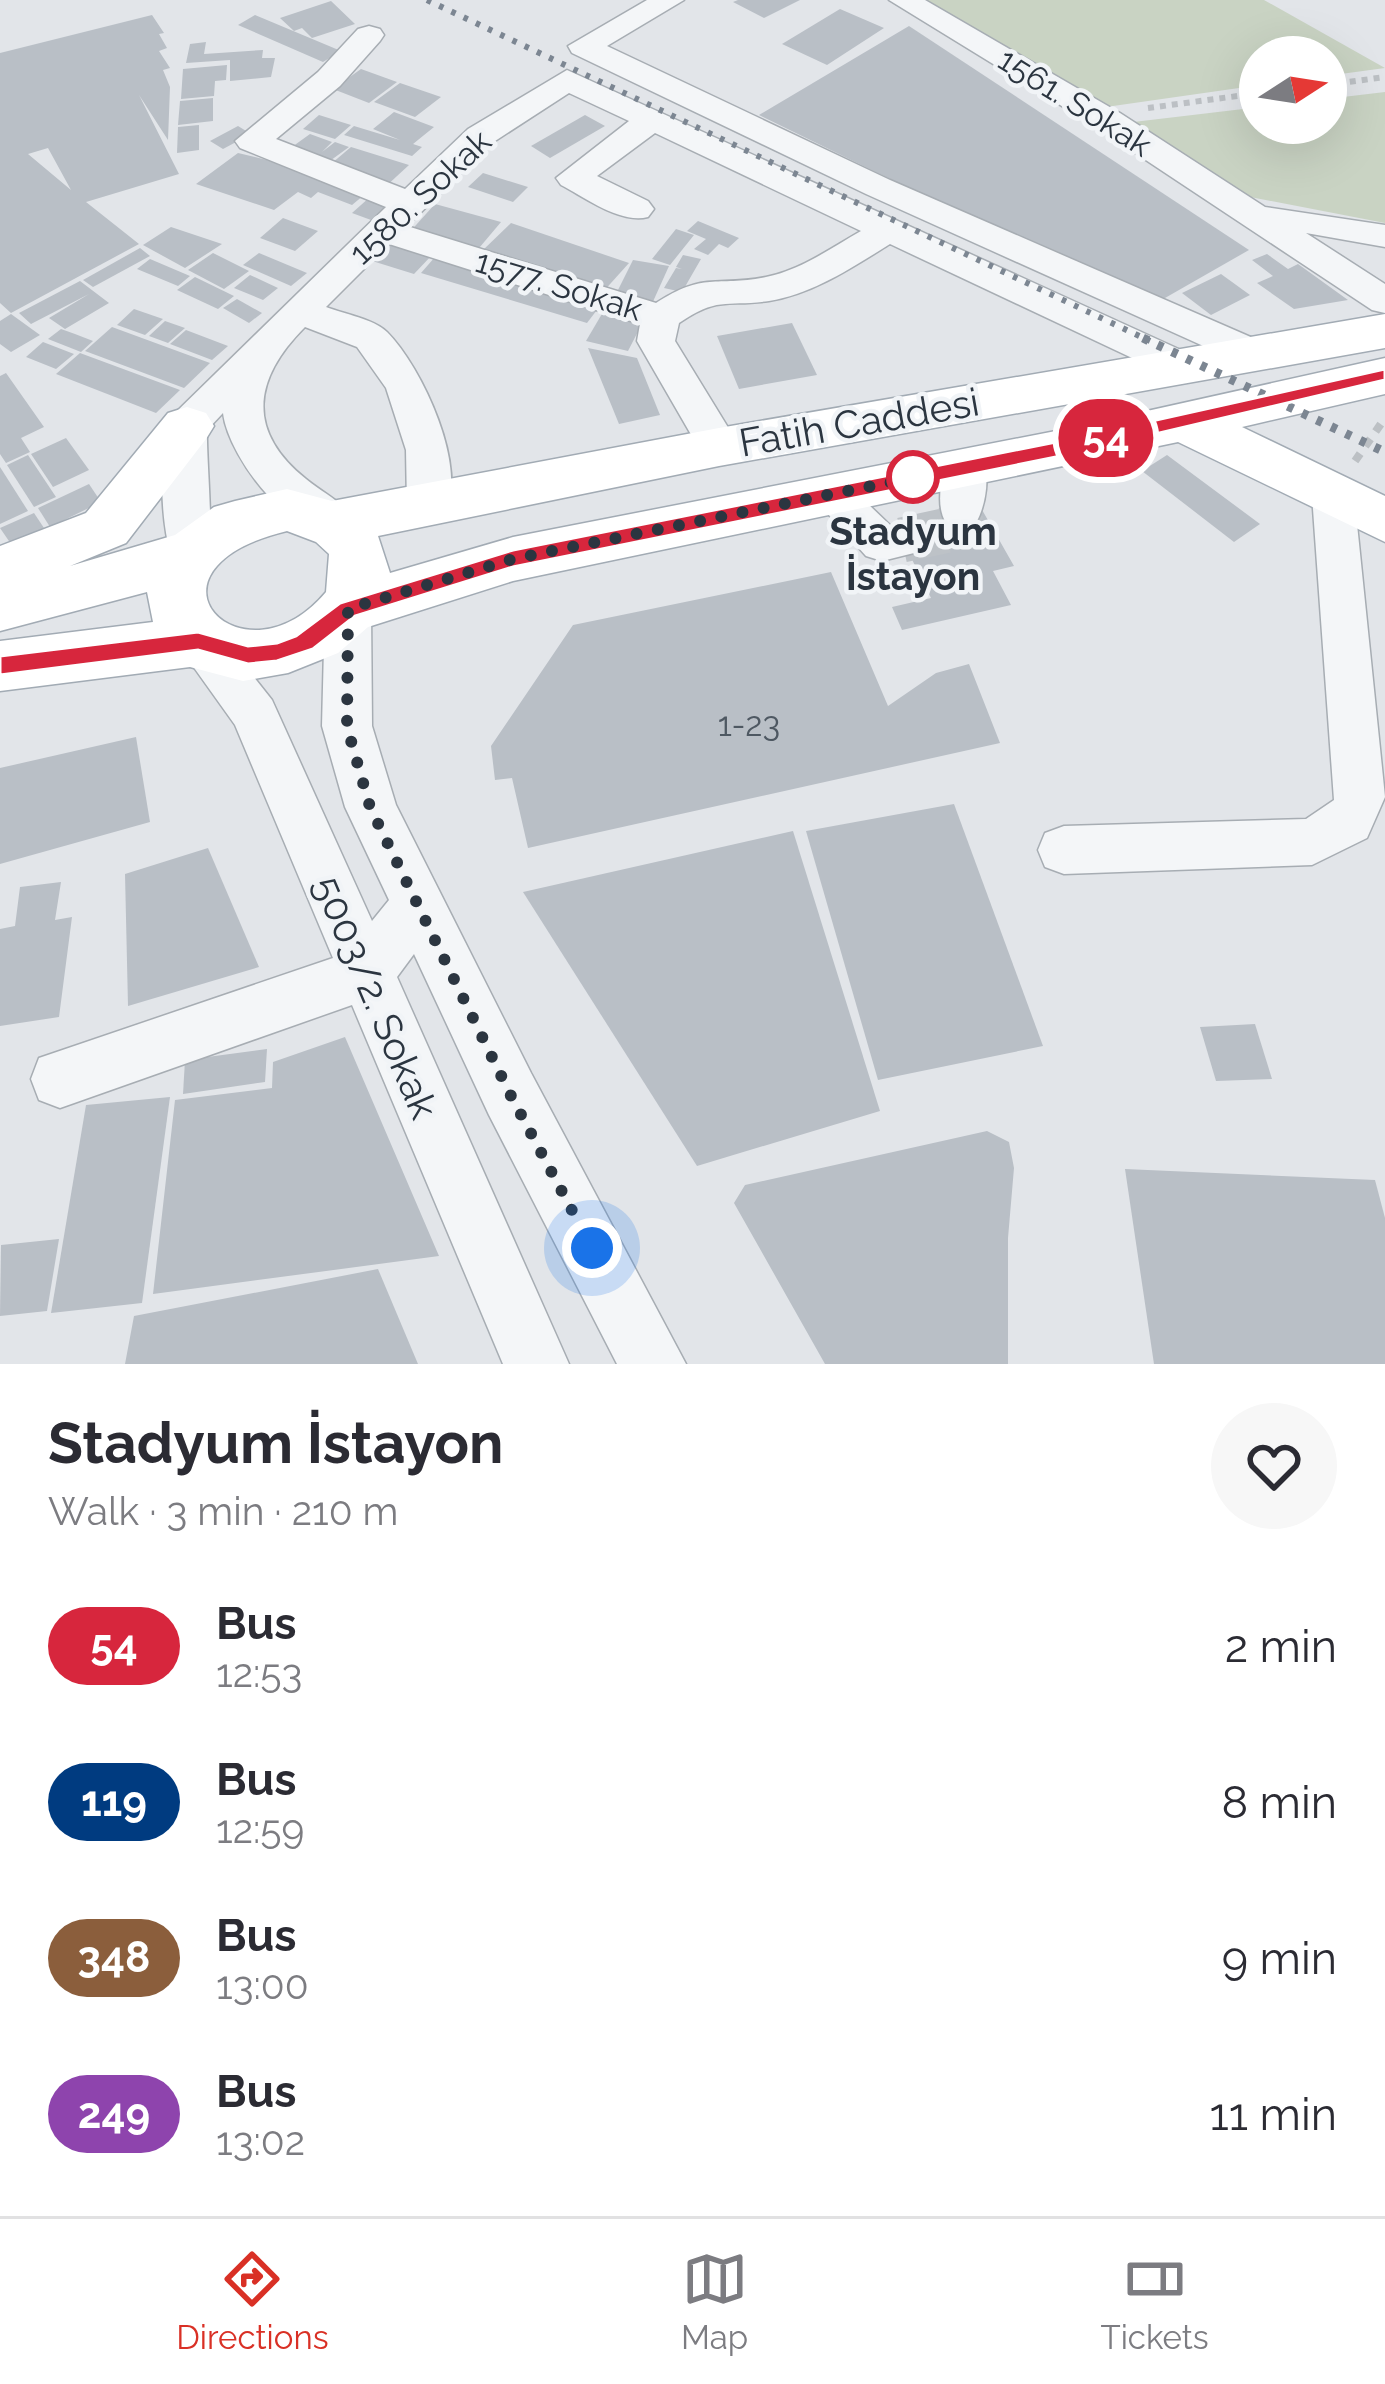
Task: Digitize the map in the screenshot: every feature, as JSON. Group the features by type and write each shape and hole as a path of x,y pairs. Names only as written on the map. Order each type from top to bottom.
{"main road":[{"name":"Fatih Caddesi","path":"334,522 719,447 1255,354 1380,379"},
{"name":"Fatih Caddesi","path":"348,609 513,559 830,494 964,490 1183,421 1380,379"},
{"path":"1183,421 1385,521"},
{"path":"0,570 106,528 187,426"},
{"path":"0,665 198,641 234,653 277,652 304,643 348,609 360,584 362,560 352,538 334,522 287,510 260,512 210,534 176,575 172,600 180,623 198,641"},
{"path":"0,607 135,573 191,552"}],"street":[{"path":"669,0 584,46 878,187 1255,354"},
{"name":"1561. Sokak","path":"904,0 1098,114 1385,301"},
{"name":"1577. Sokak","path":"369,34 329,80 252,141 398,217 661,317 656,341 719,447"},
{"name":"1580. Sokak","path":"187,426 480,136 567,80 1180,365"},
{"path":"636,208 573,178 652,120"},
{"name":"1561. Sokak","path":"1242,210 1385,236"},
{"path":"661,317 698,292 770,289 822,270 888,230"},
{"path":"300,311 371,338 405,386 427,450 430,505"},
{"path":"256,353 243,416 251,439 265,465 292,494 334,522"},
{"path":"187,426 184,481 191,552"},
{"path":"830,494 882,544 902,540"},
{"path":"1064,850 1312,842 1373,808 1333,495"},
{"name":"5003/2. Sokak","path":"348,609 347,727 370,807 653,1364"},
{"name":"5003/2. Sokak","path":"198,641 255,714 536,1364"},
{"path":"60,1079 364,974 417,906"}],"path":[{"path":"1347,82 1385,77"},
{"path":"1098,114 1239,96"},
{"path":"1380,379 1385,439"}],"green space":[{"path":"923,0 1264,0 1328,36 1239,36 1239,88 1099,108"},
{"path":"1347,47 1385,68 1347,73"},
{"path":"1385,92 1385,223 1245,196 1125,123 1239,109 1239,144 1347,144 1347,97"}],"building":[{"path":"800,0 764,18 733,2"},
{"path":"331,1 355,24 312,38 302,28 294,31 280,18"},
{"path":"840,9 884,28 827,65 782,44"},
{"path":"152,15 164,33 159,34 167,48 159,51 170,68 163,70 170,87 168,140 139,95 179,174 86,202 139,244 11,313 0,303 0,53","holes":["48,148 71,190 28,154"]},
{"path":"255,15 341,51 323,62 238,25"},
{"path":"909,26 1249,250 1151,306 759,115"},
{"path":"206,42 204,54 263,50 262,58 275,58 271,77 230,81 230,60 186,63 190,44"},
{"path":"227,65 226,80 215,81 214,96 181,99 183,69"},
{"path":"361,69 397,82 369,103 333,89"},
{"path":"400,83 441,97 415,117 374,102"},
{"path":"213,98 213,121 178,125 180,101"},
{"path":"394,112 434,127 413,144 422,147 412,156 344,135 354,126 400,140 373,129"},
{"path":"319,115 351,125 335,139 303,129"},
{"path":"585,115 605,126 550,158 531,146"},
{"path":"199,125 199,150 177,153 178,127"},
{"path":"238,126 251,134 223,149 210,141"},
{"path":"310,134 332,142 322,152 335,142 349,147 323,166 285,152"},
{"path":"351,147 409,165 384,188 325,169"},
{"path":"238,153 364,195 352,205 318,192 311,198 298,192 274,210 196,184"},
{"path":"483,173 528,187 513,202 468,187"},
{"path":"370,197 389,204 371,220 352,213"},
{"path":"435,204 501,222 474,254 407,235"},
{"path":"283,218 318,231 295,251 260,238"},
{"path":"698,221 739,238 728,248 719,244 708,255 694,249 706,239 687,231"},
{"path":"511,223 629,263 602,293 482,251"},
{"path":"171,227 222,244 185,268 143,245"},
{"path":"676,229 694,235 670,265 652,259"},
{"path":"387,242 432,255 414,274 369,260"},
{"path":"140,248 150,256 93,287 83,280"},
{"path":"213,253 249,271 224,289 188,270"},
{"path":"259,253 307,273 291,286 243,265"},
{"path":"1267,254 1288,269 1298,264 1348,300 1294,309 1257,283 1273,276 1252,260"},
{"path":"683,255 701,259 682,292 664,288 676,268 682,269 676,267"},
{"path":"435,257 600,306 587,323 421,273"},
{"path":"150,259 190,276 178,286 137,269"},
{"path":"633,260 669,266 651,306 613,300"},
{"path":"1221,274 1250,295 1211,315 1182,293"},
{"path":"250,275 278,288 263,300 234,288"},
{"path":"195,277 234,296 218,309 177,290"},
{"path":"80,281 109,303 65,329 49,318 89,294 31,324 19,313"},
{"path":"237,299 262,313 249,323 223,308"},
{"path":"606,307 646,316 628,351 586,341"},
{"path":"134,309 163,319 145,335 117,325"},
{"path":"11,314 40,335 11,352 0,344 0,321"},
{"path":"165,321 185,328 168,343 149,336"},
{"path":"792,323 817,375 739,389 717,336"},
{"path":"112,327 210,363 184,388 85,351"},
{"path":"61,329 93,341 81,352 48,339"},
{"path":"186,330 228,346 212,360 170,344"},
{"path":"43,342 74,354 56,369 26,357"},
{"path":"588,348 637,358 660,415 619,424"},
{"path":"80,353 180,390 156,413 56,374"},
{"path":"6,373 44,427 21,438 30,452 6,463 0,454 0,376"},
{"path":"66,438 89,470 53,487 31,454"},
{"path":"28,455 56,497 34,507 7,465"},
{"path":"1167,455 1260,524 1234,542 1142,471"},
{"path":"0,467 28,511 0,524"},
{"path":"89,484 101,502 50,527 38,508"},
{"path":"981,508 1014,566 993,571 1011,605 902,630 892,607 931,598 896,527"},
{"path":"34,513 44,528 11,544 0,528"},
{"path":"831,572 888,706 936,673 969,664 1000,743 528,848 512,778 495,780 491,746 573,625"},
{"path":"136,737 150,822 0,864 0,768"},
{"path":"954,804 1043,1046 878,1080 806,831"},
{"path":"793,831 880,1111 697,1166 523,892"},
{"path":"208,848 259,967 128,1006 125,874"},
{"path":"61,882 55,920 72,917 59,1017 0,1026 0,929 15,926 20,887"},
{"path":"1255,1024 1272,1079 1216,1081 1200,1027"},
{"path":"345,1037 439,1256 153,1294 175,1100 272,1088 273,1062"},
{"path":"267,1049 265,1082 183,1094 185,1060"},
{"path":"170,1097 142,1303 51,1313 86,1105"},
{"path":"987,1131 1009,1142 1014,1168 1008,1238 1008,1364 825,1364 734,1203 745,1185"},
{"path":"1125,1169 1375,1180 1385,1218 1385,1364 1154,1364"},
{"path":"59,1239 47,1311 0,1316 1,1245"},
{"path":"378,1269 418,1364 125,1364 134,1316"}],"tunnel":[{"path":"902,540 958,528 961,512"}],"railway":[{"path":"427,0 1150,341"},
{"path":"1143,338 1385,452"}],"bus line":[{"name":"54","path":"0,665 198,641 248,655 277,652 329,628 348,609 513,559 1066,448 1385,376"}],"place":[{"name":"Stadyum İstayon","path":"913,477"}],"route":[{"path":"592,1248 510,1094 370,807 347,727 348,609 513,559 921,476 913,477"}]}
